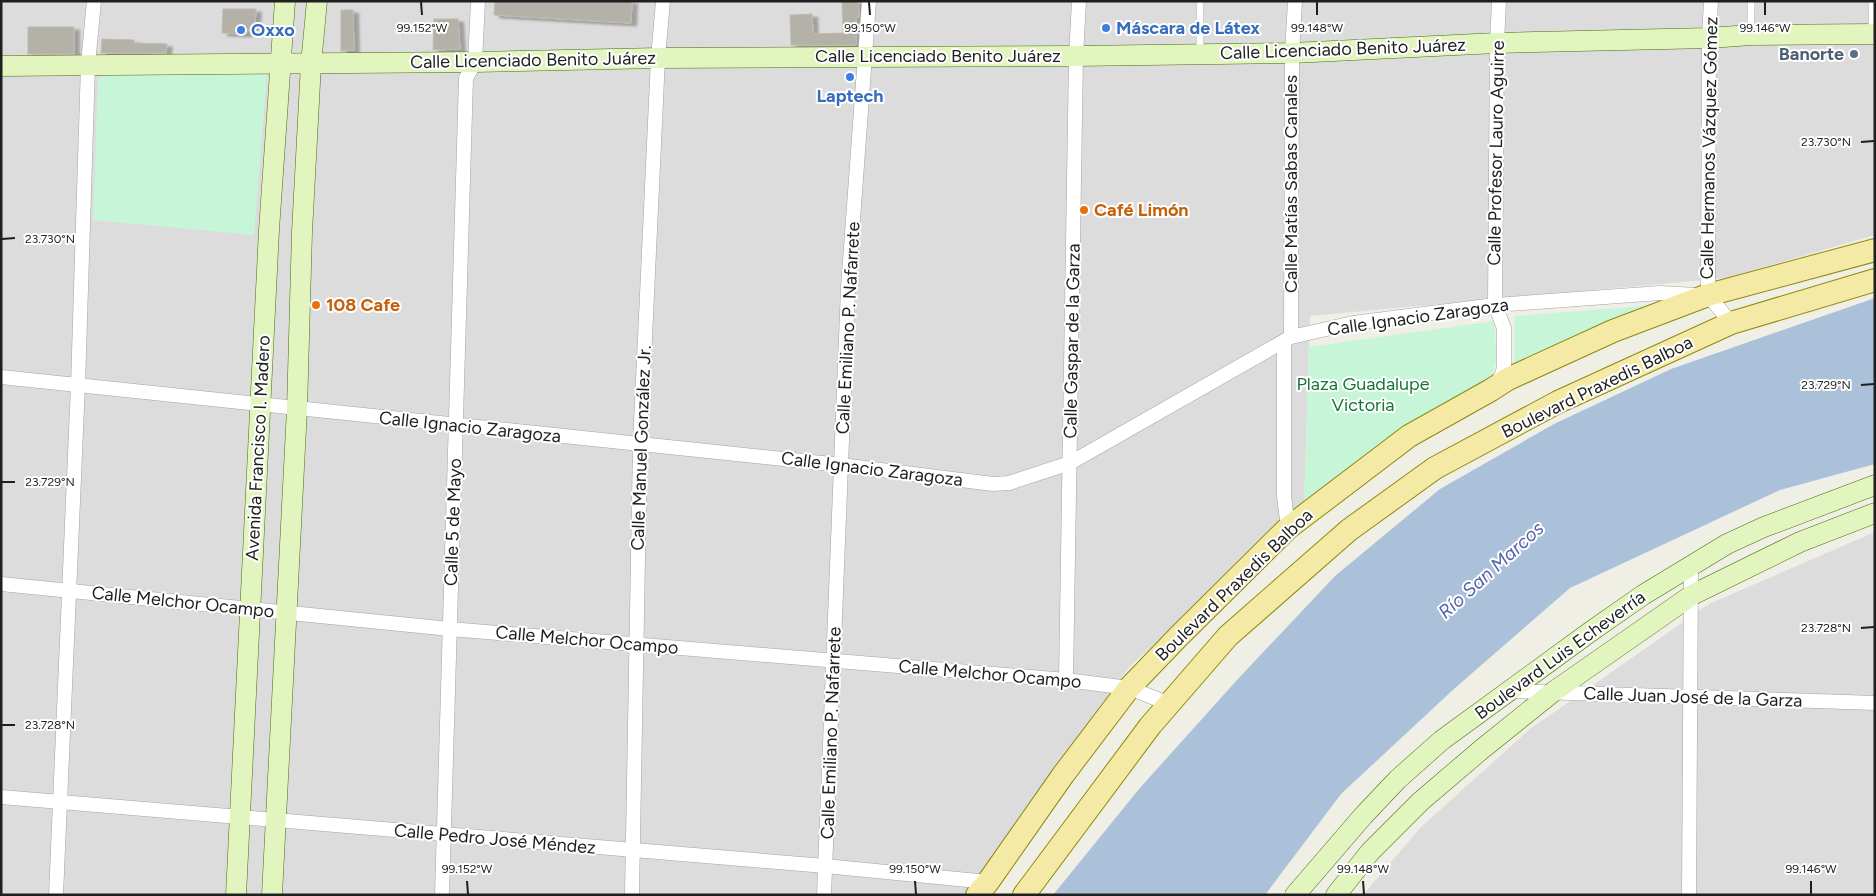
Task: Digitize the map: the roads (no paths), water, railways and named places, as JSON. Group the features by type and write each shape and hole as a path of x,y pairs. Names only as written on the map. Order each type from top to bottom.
{"main road":[{"name":"Avenida Francisco I. Madero","path":"236,895 260,405 285,1"},
{"name":"Avenida Francisco I. Madero","path":"272,895 297,409 302,232 311,64 317,1"},
{"name":"Calle Licenciado Benito Juárez","path":"1,66 1292,53 1497,43 1709,38 1751,35 1873,34"},
{"name":"Boulevard Praxedis Balboa","path":"983,891 1063,775 1129,688 1288,528 1409,436 1508,379 1613,331 1708,295 1875,250"},
{"name":"Boulevard Praxedis Balboa","path":"1024,895 1150,726 1228,636 1349,530 1436,468 1558,402 1731,323 1875,280"},
{"name":"Boulevard Luis Echeverría","path":"1295,895 1363,816 1398,779 1442,740 1635,600 1727,544 1764,526 1875,485"},
{"name":"Boulevard Luis Echeverría","path":"1336,895 1370,852 1421,801 1553,692 1692,595 1800,542 1875,512"}],"street":[{"path":"56,895 78,385 88,64 94,1"},
{"name":"Calle 5 de Mayo","path":"442,895 466,78 475,62 478,1"},
{"name":"Calle Manuel González Jr.","path":"632,895 640,445 658,58 663,1"},
{"name":"Calle Emiliano P. Nafarrete","path":"824,895 848,288 869,1"},
{"name":"Calle Gaspar de la Garza","path":"1066,680 1078,1"},
{"name":"Calle Matías Sabas Canales","path":"1288,528 1284,496 1292,53 1295,1"},
{"name":"Calle Profesor Lauro Aguirre","path":"1494,305 1499,1"},
{"name":"Calle Hermanos Vázquez Gómez","path":"1708,295 1709,38 1711,1"},
{"name":"Calle Ignacio Zaragoza","path":"1,377 841,465 994,484 1009,483 1070,463 1287,340 1353,323 1494,305 1660,293 1708,295"},
{"path":"1708,295 1731,323"},
{"path":"1491,390 1502,375 1504,367 1504,328 1494,305"},
{"path":"1689,895 1692,697 1691,567"},
{"name":"Calle Melchor Ocampo","path":"1,584 450,629 1066,680 1129,688 1170,704"},
{"name":"Calle Juan José de la Garza","path":"1511,691 1875,703"},
{"name":"Calle Pedro José Méndez","path":"1,797 825,866 983,891"}],"lane":[{"path":"1200,1 1200,53"},
{"path":"1751,1 1751,35"},
{"path":"1872,1 1873,34"}],"water":[{"name":"Río San Marcos","path":"1875,298 1875,464 1780,490 1570,588 1455,688 1341,794 1265,895 1053,895 1139,789 1237,680 1335,576 1440,489 1554,424 1671,369"}],"place":[{"name":"Máscara de Látex","path":"1106,28"},
{"name":"Oxxo","path":"241,30"},
{"name":"Banorte","path":"1854,54"},
{"name":"Laptech","path":"850,77"},
{"name":"Café Limón","path":"1084,210"},
{"name":"108 Cafe","path":"316,305"}],"park label":[{"name":"Plaza Guadalupe Victoria","path":"1363,394"}]}
